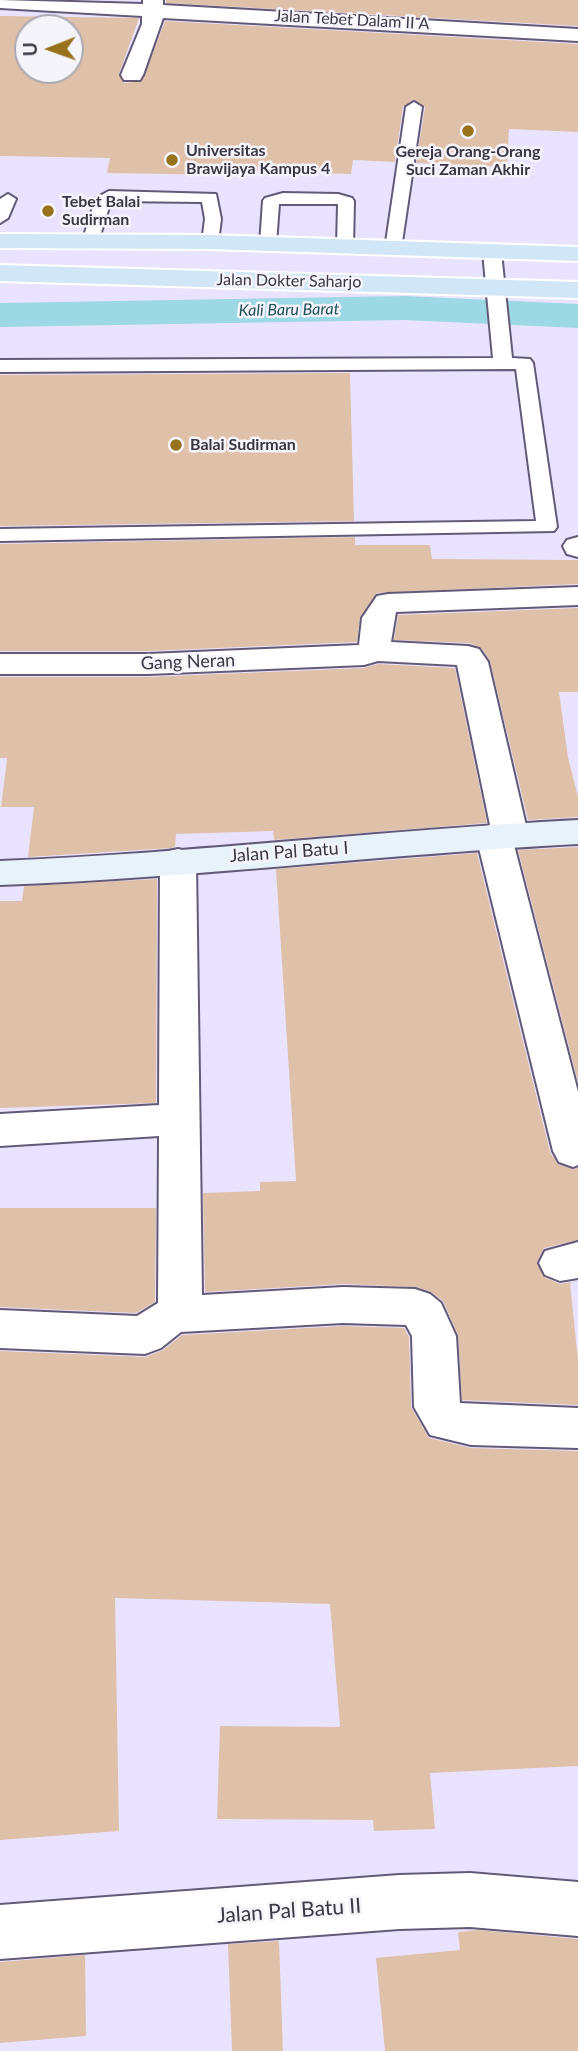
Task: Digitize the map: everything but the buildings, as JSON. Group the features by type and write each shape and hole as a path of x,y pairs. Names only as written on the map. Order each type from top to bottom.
{"main road":[{"name":"Jalan Dokter Saharjo","path":"0,242 210,242 578,254"},
{"path":"434,250 434,284"},
{"name":"Jalan Dokter Saharjo","path":"0,273 434,284 496,297 578,290"}],"street":[{"name":"Jalan Tebet Dalam II A","path":"0,2 292,8 440,19 578,35"},
{"path":"132,75 152,24 152,5"},
{"path":"374,650 378,614 388,603 578,596"},
{"name":"Gang Neran","path":"0,664 148,664 363,655 374,650 443,653 471,659 502,835"},
{"name":"Jalan Pal Batu I","path":"0,873 502,835 578,832"},
{"path":"502,835 573,1151"},
{"path":"178,861 180,1314"},
{"path":"0,1130 179,1119"},
{"path":"0,1329 145,1335 167,1318 180,1314 343,1305 415,1307 426,1315 434,1335 437,1407 446,1421 471,1425 578,1428"},
{"name":"Jalan Pal Batu II","path":"0,1932 411,1902 470,1900 578,1909"}],"lane":[{"path":"393,249 414,107"},
{"path":"90,242 104,198 109,196 209,197 213,219 210,242"},
{"path":"268,244 271,201 283,198 338,199 346,201 345,247"},
{"path":"0,218 8,199"},
{"path":"492,252 502,354"},
{"path":"0,366 502,354 524,363 547,527 0,535"}],"waterway":[{"name":"Kali Baru Barat","path":"0,315 404,308 578,316"}],"place":[{"name":"Gereja Orang-Orang Suci Zaman Akhir","path":"468,131"},
{"name":"Universitas Brawijaya Kampus 4","path":"172,160"},
{"name":"Tebet Balai Sudirman","path":"48,211"},
{"name":"Balai Sudirman","path":"176,445"}]}
